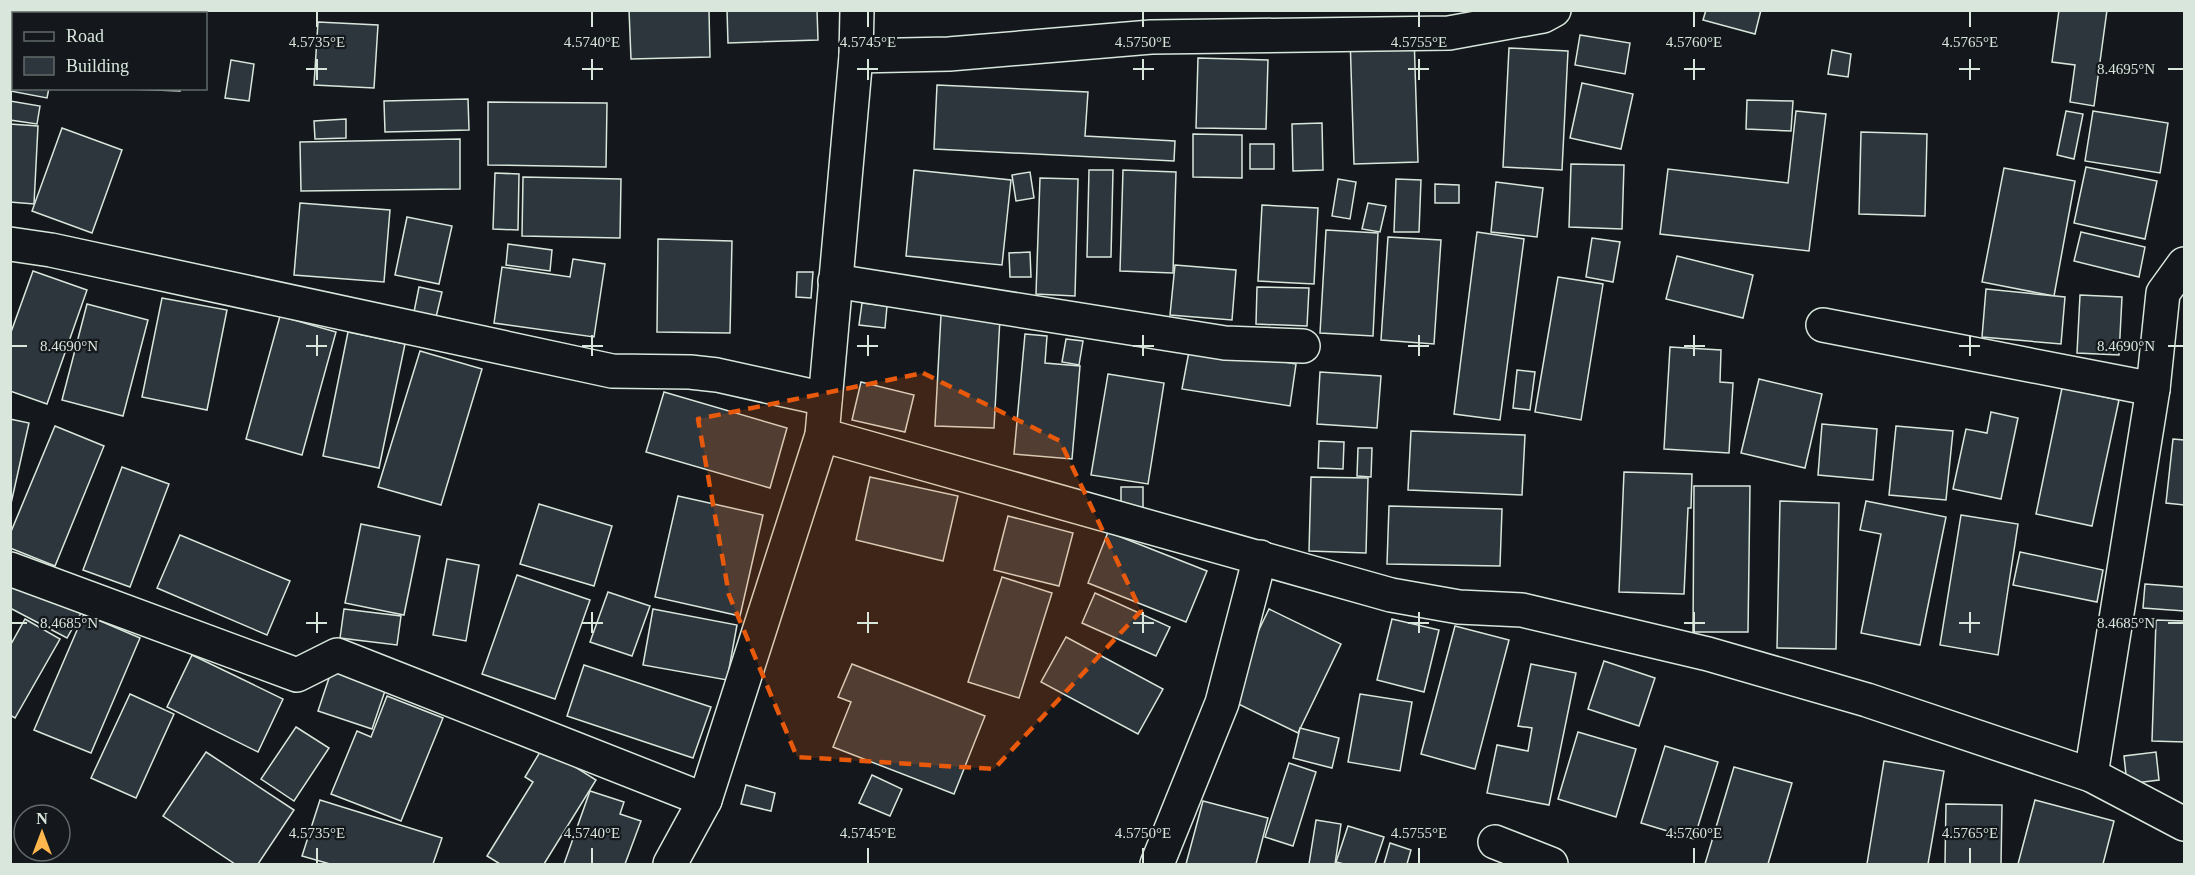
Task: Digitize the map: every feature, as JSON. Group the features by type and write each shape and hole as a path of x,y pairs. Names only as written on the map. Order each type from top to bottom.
{"street":[{"path":"670,864 705,800 822,435 856,56 857,10"},
{"path":"856,56 949,54 1151,37 1449,33 1543,16 1554,10"},
{"path":"10,244 51,250 612,371 690,372 717,375 825,399"},
{"path":"2091,775 2153,388 2163,293 2184,264"},
{"path":"835,281 1225,343 1303,346"},
{"path":"1823,326 2153,388"},
{"path":"822,435 1391,595 1459,607 1522,610 1708,654 1867,700 2091,775 2184,824"},
{"path":"1157,864 1222,703 1260,557"},
{"path":"10,569 297,675 337,655 705,800"},
{"path":"1496,843 1551,864"}],"highlighted area":[{"path":"923,373 1060,441 1141,611 994,769 797,757 729,595 698,419"}],"building":[{"path":"77,10 128,10 128,12 77,12"},
{"path":"629,10 709,10 710,57 631,59"},
{"path":"727,10 817,10 818,40 728,43"},
{"path":"1706,10 1761,10 1755,34 1703,20"},
{"path":"2059,10 2107,10 2094,106 2070,102 2075,65 2052,62"},
{"path":"318,22 378,25 374,88 314,85"},
{"path":"1414,35 1418,162 1354,164 1350,36"},
{"path":"1580,35 1630,43 1625,74 1575,65"},
{"path":"12,38 12,90 49,90 47,98 10,91"},
{"path":"1509,48 1568,51 1562,170 1503,167"},
{"path":"1832,50 1851,54 1848,77 1828,74"},
{"path":"1198,58 1268,60 1266,129 1196,128"},
{"path":"231,60 254,64 249,101 225,98"},
{"path":"1582,83 1633,94 1621,149 1570,138"},
{"path":"937,85 1088,92 1085,136 1175,141 1174,161 934,149"},
{"path":"468,99 469,130 385,132 384,101"},
{"path":"1747,100 1793,101 1791,131 1746,129"},
{"path":"10,101 40,106 37,124 10,120"},
{"path":"488,102 607,103 606,167 488,165"},
{"path":"1796,111 1826,114 1809,251 1660,234 1668,169 1788,183"},
{"path":"2066,111 2083,114 2074,159 2057,155"},
{"path":"2093,111 2168,123 2160,173 2085,161"},
{"path":"346,119 346,138 315,139 314,121"},
{"path":"1322,123 1323,170 1293,171 1292,124"},
{"path":"10,124 38,126 34,204 10,202"},
{"path":"62,128 122,150 92,233 32,211"},
{"path":"1861,132 1927,134 1925,216 1859,214"},
{"path":"1193,134 1242,135 1242,178 1193,177"},
{"path":"460,139 460,189 301,191 300,142"},
{"path":"1250,144 1274,144 1274,169 1250,169"},
{"path":"1571,164 1624,165 1622,229 1569,227"},
{"path":"2086,167 2157,181 2145,239 2074,223"},
{"path":"2004,168 2075,181 2054,296 1982,282"},
{"path":"914,170 1011,180 1002,265 906,256"},
{"path":"1089,170 1113,170 1111,257 1087,257"},
{"path":"1123,170 1176,172 1173,273 1120,271"},
{"path":"1030,172 1034,198 1016,201 1012,175"},
{"path":"495,173 519,174 518,230 493,229"},
{"path":"523,177 621,179 620,238 522,236"},
{"path":"1040,178 1078,179 1075,296 1036,294"},
{"path":"1338,179 1356,182 1350,219 1332,216"},
{"path":"1396,179 1421,180 1419,232 1394,232"},
{"path":"1496,182 1543,188 1537,237 1491,232"},
{"path":"1435,184 1459,185 1459,203 1435,203"},
{"path":"300,203 390,210 384,282 294,275"},
{"path":"1368,203 1386,206 1380,232 1362,229"},
{"path":"1262,205 1318,208 1314,284 1258,281"},
{"path":"407,217 452,226 439,284 395,275"},
{"path":"1326,230 1378,233 1373,336 1320,333"},
{"path":"1477,232 1524,239 1500,420 1454,414"},
{"path":"2081,232 2145,247 2139,277 2074,261"},
{"path":"1388,237 1441,240 1434,344 1381,340"},
{"path":"1592,238 1620,242 1613,282 1586,277"},
{"path":"658,239 732,241 730,333 657,332"},
{"path":"508,244 552,250 550,271 506,265"},
{"path":"1030,252 1031,277 1010,277 1009,253"},
{"path":"1677,256 1753,275 1743,318 1666,299"},
{"path":"573,259 605,264 594,337 494,323 502,267 570,277"},
{"path":"1175,265 1236,270 1232,320 1170,315"},
{"path":"33,271 87,290 47,404 10,391 10,335"},
{"path":"797,272 813,272 811,298 796,297"},
{"path":"1558,277 1603,284 1581,420 1535,412"},
{"path":"419,287 442,292 436,317 414,312"},
{"path":"1257,287 1309,288 1307,326 1256,324"},
{"path":"1986,289 2065,297 2061,344 1982,337"},
{"path":"2080,295 2122,297 2119,355 2077,353"},
{"path":"162,298 227,310 207,410 142,397"},
{"path":"862,303 887,306 885,328 859,325"},
{"path":"87,304 148,320 123,416 62,400"},
{"path":"941,315 1000,318 994,428 935,426"},
{"path":"280,316 336,332 302,455 246,439"},
{"path":"348,332 405,344 379,468 323,456"},
{"path":"1025,334 1047,336 1045,363 1080,366 1072,459 1014,454"},
{"path":"1066,339 1083,341 1079,365 1062,362"},
{"path":"1190,346 1296,364 1290,406 1182,389"},
{"path":"1670,347 1721,350 1720,382 1733,383 1729,453 1664,449"},
{"path":"420,351 482,369 441,505 378,487"},
{"path":"1517,370 1535,372 1530,410 1513,408"},
{"path":"1320,372 1381,376 1377,428 1317,424"},
{"path":"1108,374 1164,383 1148,484 1091,475"},
{"path":"1759,379 1822,394 1805,468 1741,453"},
{"path":"861,382 914,395 905,432 852,420"},
{"path":"2062,388 2119,400 2092,526 2036,514"},
{"path":"664,392 787,428 770,488 646,452"},
{"path":"1991,412 2018,418 2001,499 1953,489 1966,429 1987,433"},
{"path":"10,419 29,423 10,508"},
{"path":"1822,424 1877,429 1873,480 1818,475"},
{"path":"55,426 104,446 55,566 10,548 10,534"},
{"path":"1896,426 1953,431 1946,500 1889,495"},
{"path":"1411,431 1525,435 1522,495 1408,490"},
{"path":"2173,439 2184,440 2184,505 2166,503"},
{"path":"1319,441 1344,442 1343,469 1318,468"},
{"path":"1358,448 1372,448 1371,477 1357,476"},
{"path":"122,467 169,484 130,587 83,570"},
{"path":"1624,472 1692,474 1684,594 1619,592"},
{"path":"870,477 958,496 943,561 856,540"},
{"path":"1311,477 1368,478 1366,553 1309,551"},
{"path":"1694,486 1750,486 1748,632 1693,632"},
{"path":"1121,487 1143,487 1143,509 1121,509"},
{"path":"678,496 763,515 740,616 655,597"},
{"path":"1780,501 1839,503 1836,649 1777,648"},
{"path":"1866,501 1946,517 1920,645 1861,633 1881,534 1860,530"},
{"path":"539,504 612,526 594,586 520,564"},
{"path":"1389,506 1502,509 1500,566 1387,564"},
{"path":"1961,515 2018,524 1998,655 1940,645"},
{"path":"1008,516 1073,533 1059,586 994,570"},
{"path":"361,524 420,536 404,615 345,603"},
{"path":"1108,532 1207,571 1186,622 1088,583"},
{"path":"180,535 290,581 267,635 157,588"},
{"path":"2020,552 2103,570 2097,602 2013,585"},
{"path":"447,559 479,565 466,641 433,635"},
{"path":"517,575 590,600 555,699 482,674"},
{"path":"11,576 81,613 67,638 10,608"},
{"path":"1002,577 1052,593 1019,698 968,682"},
{"path":"2145,584 2184,587 2184,611 2143,608"},
{"path":"608,592 650,606 632,656 590,642"},
{"path":"1095,593 1170,627 1156,656 1082,623"},
{"path":"344,609 401,616 397,645 340,638"},
{"path":"653,609 737,625 727,680 643,665"},
{"path":"1269,609 1341,644 1298,733 1226,698"},
{"path":"84,614 140,638 91,753 34,730"},
{"path":"25,619 60,639 15,718 10,715 10,646"},
{"path":"1392,619 1439,630 1424,692 1377,680"},
{"path":"2156,620 2184,621 2184,742 2152,741"},
{"path":"1455,626 1509,640 1475,769 1421,754"},
{"path":"1066,637 1163,689 1138,734 1041,682"},
{"path":"192,655 283,699 258,752 167,707"},
{"path":"1604,661 1655,678 1639,726 1588,709"},
{"path":"852,664 985,716 954,794 833,747 851,702 838,697"},
{"path":"1531,664 1576,673 1549,805 1487,793 1497,745 1528,751 1532,728 1518,726"},
{"path":"584,665 711,707 693,758 567,716"},
{"path":"332,669 386,688 372,729 318,711"},
{"path":"130,694 174,714 136,798 91,778"},
{"path":"1360,694 1412,702 1400,771 1348,762"},
{"path":"387,696 443,718 401,821 331,794 357,731 371,737"},
{"path":"296,727 329,748 294,801 261,779"},
{"path":"1300,728 1339,738 1332,768 1293,758"},
{"path":"1578,732 1636,749 1616,817 1558,799"},
{"path":"1665,746 1718,762 1694,839 1641,823"},
{"path":"543,747 596,780 544,864 500,864 487,856 533,782 525,777"},
{"path":"206,752 294,810 258,864 235,864 163,816"},
{"path":"2156,752 2159,780 2127,784 2124,756"},
{"path":"1884,761 1944,771 1928,864 1867,864"},
{"path":"1289,763 1316,772 1293,846 1265,837"},
{"path":"1734,767 1792,783 1768,864 1705,864"},
{"path":"872,775 902,789 890,816 859,803"},
{"path":"746,785 775,793 771,811 741,804"},
{"path":"590,791 624,802 620,814 641,821 625,864 564,864"},
{"path":"320,800 442,838 433,864 330,864 302,856"},
{"path":"2035,800 2114,821 2103,864 2018,864"},
{"path":"1203,801 1268,818 1256,864 1186,864"},
{"path":"1946,804 2002,805 2001,864 1945,864"},
{"path":"1316,820 1341,824 1335,864 1309,864"},
{"path":"1348,826 1384,837 1375,864 1336,862"},
{"path":"1390,843 1411,850 1407,864 1384,864"}]}
